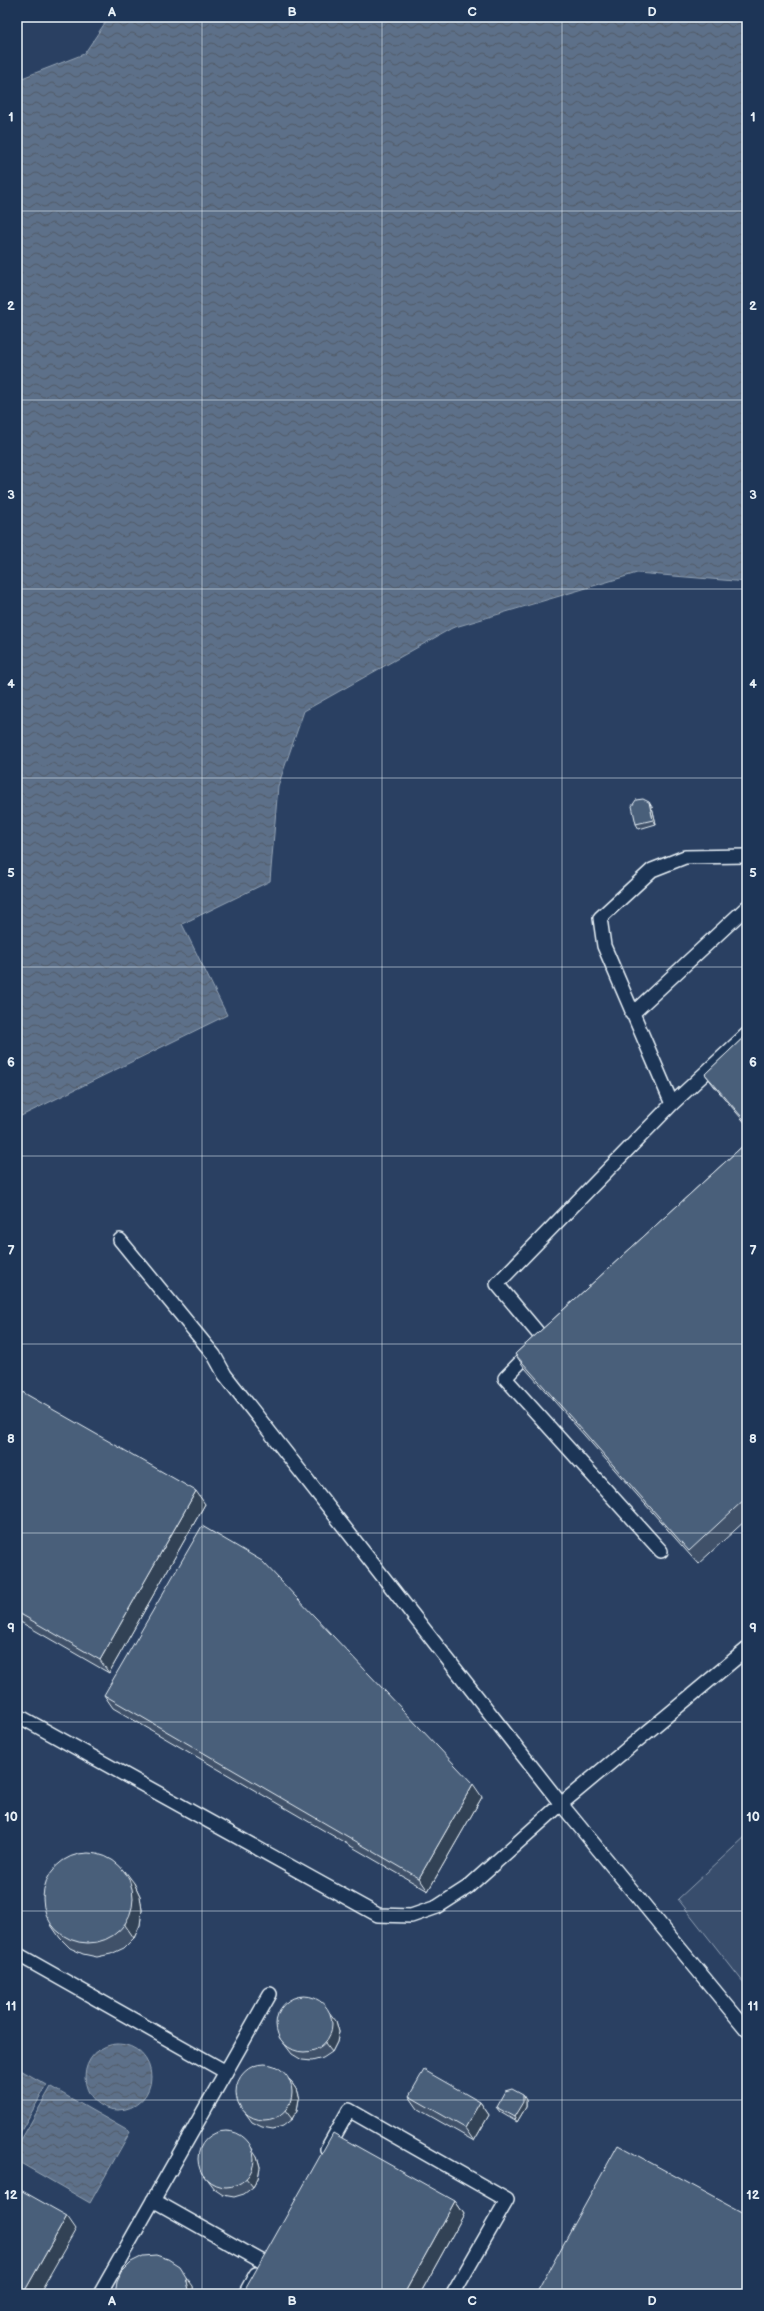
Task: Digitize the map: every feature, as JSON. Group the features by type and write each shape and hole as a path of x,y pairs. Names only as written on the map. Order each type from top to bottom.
{"lane":[{"path":"672,1104 604,946 600,918 652,870 685,857 747,856"},
{"path":"632,1014 747,907"},
{"path":"661,1550 505,1378 543,1339 497,1284 672,1104 747,1034"},
{"path":"120,1240 214,1355 225,1375 561,1804 747,2030"},
{"path":"17,1715 378,1915 411,1916 437,1907 468,1887 561,1804 747,1649"},
{"path":"17,1954 226,2072"},
{"path":"100,2294 270,1994"},
{"path":"322,2159 349,2110 507,2200 453,2294"},
{"path":"153,2200 263,2262"},
{"path":"245,2294 271,2248"}],"shaded area":[{"path":"17,17 109,17 84,54 17,80"},
{"path":"637,573 747,582 747,1835 678,1899 747,1987 747,2294 17,2294 17,1118 227,1015 182,924 270,881 278,786 304,711 452,628"},
{"path":"747,1835 747,1987 678,1899"}],"water":[{"path":"109,17 747,17 747,582 637,573 452,628 304,711 278,786 270,881 182,924 227,1015 17,1118 17,80 84,54"},
{"path":"118,2044 131,2047 141,2054 148,2064 151,2077 148,2090 141,2100 131,2107 118,2110 105,2107 95,2100 88,2090 85,2077 88,2064 95,2054 105,2047"},
{"path":"17,2068 47,2085 17,2138"},
{"path":"51,2087 130,2132 90,2203 17,2161 17,2147"}],"building":[{"path":"643,799 649,802 653,820 636,824 632,806 636,800"},
{"path":"747,1034 747,1123 705,1074"},
{"path":"747,1142 747,1497 689,1551 515,1354"},
{"path":"17,1389 196,1491 100,1660 17,1612"},
{"path":"202,1526 262,1561 473,1784 419,1878 104,1695"},
{"path":"79,1853 97,1853 113,1860 126,1873 133,1889 133,1907 126,1923 113,1936 97,1943 79,1943 63,1936 50,1923 43,1907 43,1889 50,1873 63,1860"},
{"path":"304,1996 315,1998 324,2004 330,2013 332,2024 330,2035 324,2044 315,2050 304,2052 293,2050 284,2044 278,2035 276,2024 278,2013 284,2004 293,1998"},
{"path":"264,2064 275,2067 284,2072 289,2081 292,2092 289,2103 284,2112 275,2117 264,2120 253,2117 244,2112 239,2103 236,2092 239,2081 244,2072 253,2067"},
{"path":"424,2070 480,2102 465,2128 409,2096"},
{"path":"512,2089 523,2095 523,2102 514,2117 496,2107 505,2091"},
{"path":"226,2131 237,2133 246,2139 252,2148 254,2159 252,2170 246,2179 237,2185 226,2187 215,2185 206,2179 200,2170 198,2159 200,2148 206,2139 215,2133"},
{"path":"333,2133 455,2201 404,2294 256,2294 246,2288"},
{"path":"618,2145 747,2215 747,2294 536,2294"},
{"path":"17,2188 67,2216 23,2294 17,2294"},
{"path":"156,2255 168,2259 179,2266 186,2277 189,2294 115,2294 117,2282 122,2271 131,2262 143,2256"}]}
